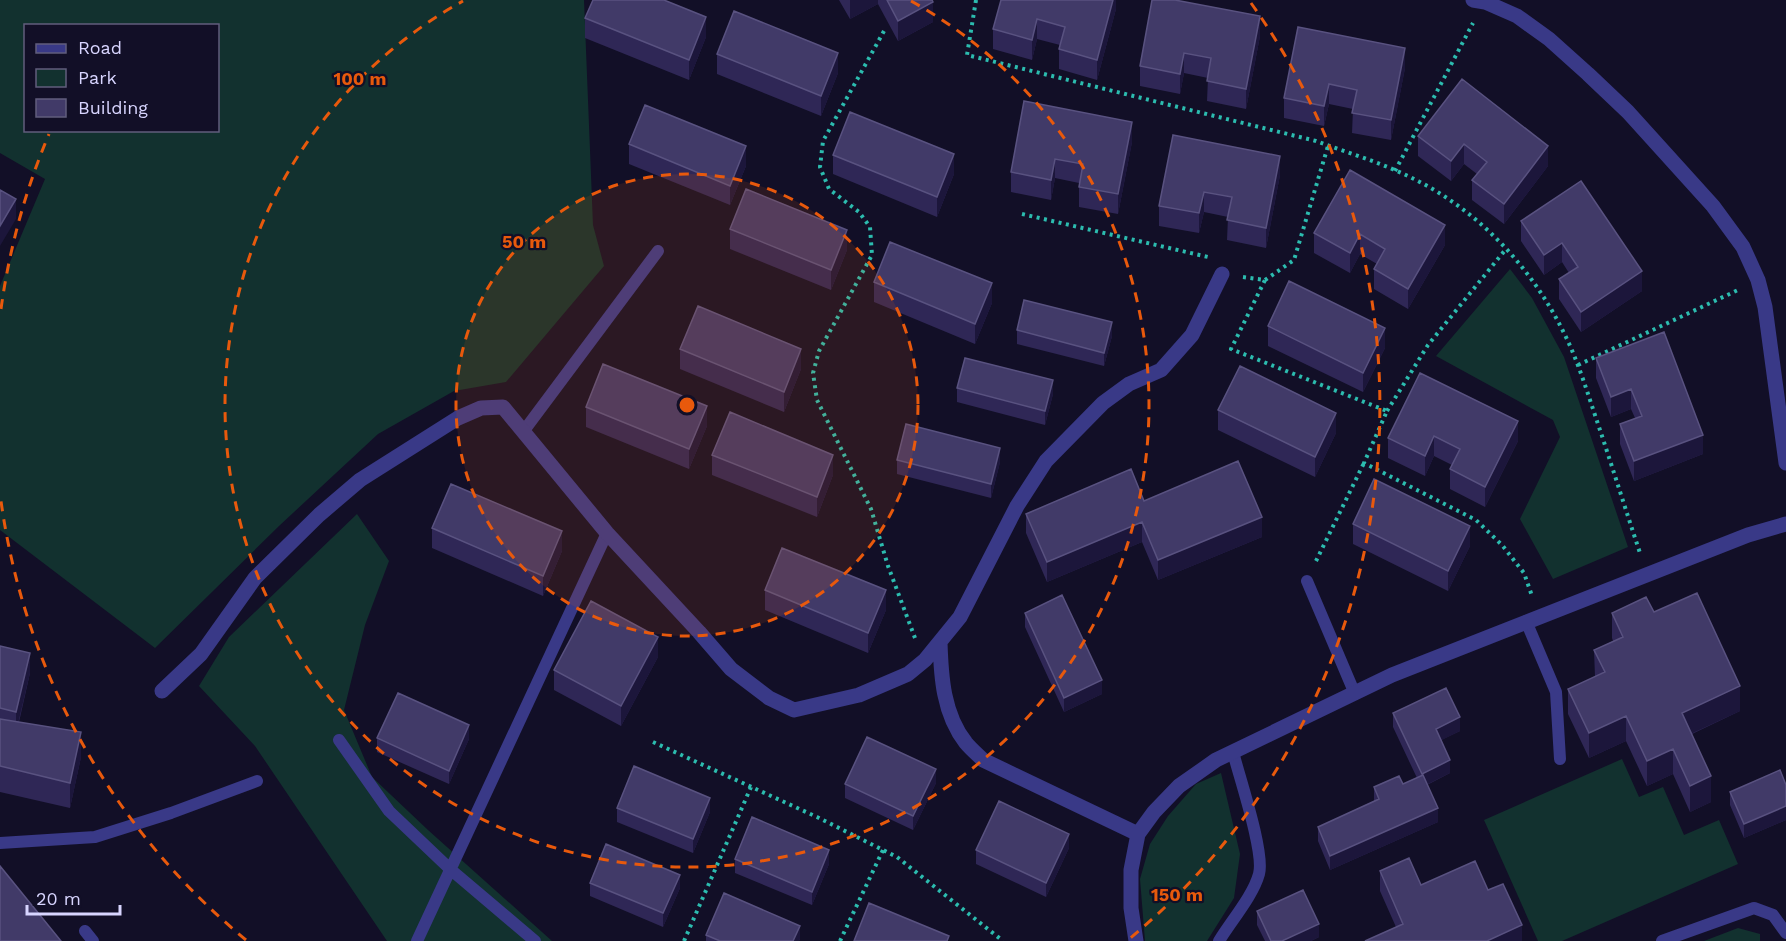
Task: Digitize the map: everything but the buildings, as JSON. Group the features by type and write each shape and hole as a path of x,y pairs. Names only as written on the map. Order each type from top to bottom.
{"street":[{"path":"1479,1 1516,16 1549,39 1628,112 1713,207 1743,247 1758,280 1765,307 1786,463"},
{"path":"162,691 201,654 255,578 319,515 360,480 458,418 481,408 503,407 607,533 731,669 769,698 794,710 859,695 908,674 925,660 960,617 1017,506 1046,461 1102,404 1130,384 1161,370 1192,335 1222,274"},
{"path":"1136,941 1131,908 1131,870 1138,834 1154,812 1179,786 1215,760 1392,675 1748,535 1786,524"},
{"path":"940,642 942,688 952,717 965,742 983,760 1138,834"}],"lane":[{"path":"523,432 658,251"},
{"path":"417,941 607,533"},
{"path":"1307,580 1355,693"},
{"path":"1533,619 1556,692 1560,759"},
{"path":"339,740 389,811 450,869 535,941"},
{"path":"1219,941 1254,886 1260,871 1257,839 1233,752"},
{"path":"0,843 95,837 171,813 257,781"},
{"path":"1662,941 1754,908 1773,915 1786,933"}],"path":[{"path":"976,0 968,55 1328,146 1414,178 1473,218 1506,249 1529,276 1563,331 1578,365 1647,574"},
{"path":"1395,171 1479,1"},
{"path":"884,31 824,141 820,167 829,189 859,212 870,227 872,255 819,351 813,374 817,400 871,509 888,566 925,660"},
{"path":"1328,146 1294,260 1265,280 1231,349 1387,411"},
{"path":"1022,214 1222,260 1222,274 1265,280"},
{"path":"1307,580 1387,411 1428,345 1506,249"},
{"path":"1578,365 1758,280"},
{"path":"1364,463 1476,520 1502,545 1524,573 1533,619"},
{"path":"653,742 897,857 1003,941"},
{"path":"684,941 751,787"},
{"path":"840,941 883,850"}],"green space":[{"path":"0,0 584,0 593,225 604,266 506,382 454,391 378,434 279,526 155,648 0,530 0,286 45,179 0,153"},
{"path":"1510,269 1532,298 1564,357 1628,547 1553,579 1520,519 1560,437 1553,420 1436,356"},
{"path":"357,514 389,561 365,625 344,710 372,777 552,941 387,941 255,746 199,686 229,637"},
{"path":"1622,759 1639,797 1663,787 1684,835 1719,820 1738,864 1562,941 1538,941 1484,820"},
{"path":"1221,773 1240,854 1234,898 1207,941 1145,941 1140,879 1150,844 1168,816 1196,784"},
{"path":"1738,928 1760,934 1760,941 1704,941"}]}
